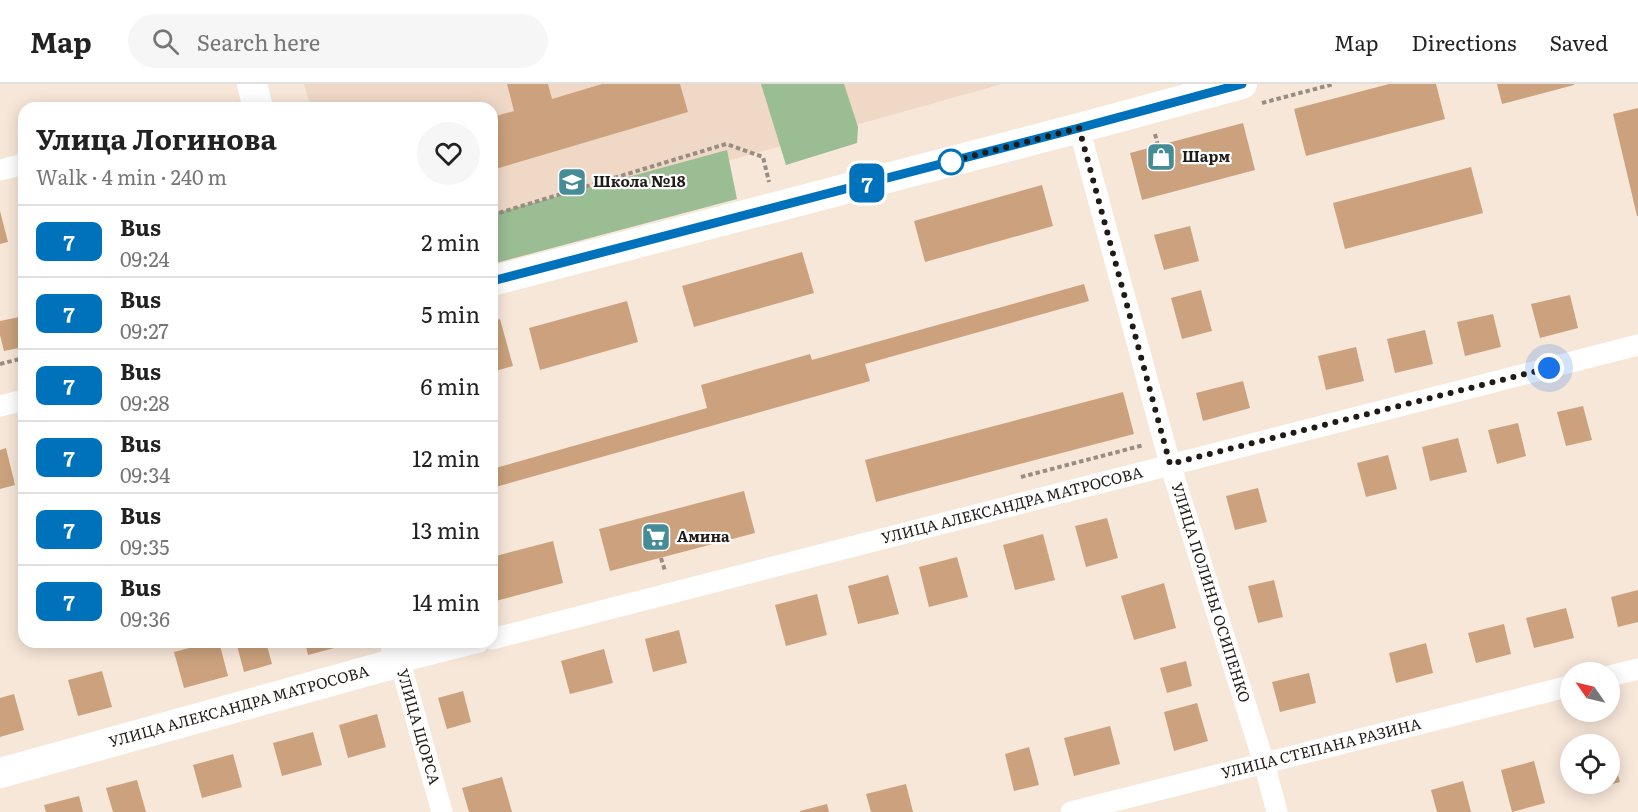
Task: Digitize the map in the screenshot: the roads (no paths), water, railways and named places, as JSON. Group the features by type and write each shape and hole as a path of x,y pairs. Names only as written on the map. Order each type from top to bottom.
{"street":[{"path":"252,84 256,102"},
{"path":"498,279 1242,84"},
{"name":"УЛИЦА ПОЛИНЫ ОСИПЕНКО","path":"1079,128 1170,464 1264,763 1277,812"},
{"path":"0,170 18,166"},
{"name":"УЛИЦА АЛЕКСАНДРА МАТРОСОВА","path":"498,637 1638,345"},
{"path":"0,406 18,402"},
{"name":"УЛИЦА АЛЕКСАНДРА МАТРОСОВА","path":"0,773 398,652 430,648"},
{"name":"УЛИЦА ЩОРСА","path":"398,652 442,812"},
{"path":"1620,674 1638,669"},
{"name":"УЛИЦА СТЕПАНА РАЗИНА","path":"1071,812 1560,689"}],"place":[{"name":"Шарм","path":"1161,157"},
{"name":"Школа №18","path":"572,182"},
{"name":"Амина","path":"656,537"}]}
